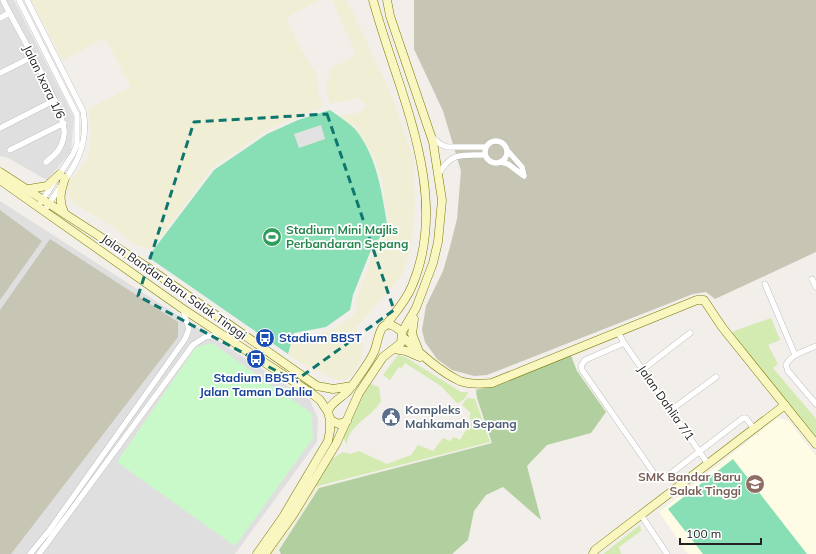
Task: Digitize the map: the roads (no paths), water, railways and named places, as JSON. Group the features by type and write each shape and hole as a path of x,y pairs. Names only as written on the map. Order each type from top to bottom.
{"street":[{"name":"Jalan Ixora 1/6","path":"3,0 55,100 64,123 65,134 61,147 46,162"},
{"path":"19,0 78,115 77,144 63,176 60,204 64,212"},
{"path":"26,0 83,111 84,141 80,156 63,176 41,209"},
{"path":"257,554 283,516 328,441 330,432 329,415 333,403 352,386 374,352 378,334 403,303 418,271 424,247 427,210 424,178 415,138 373,0"},
{"path":"265,554 300,502 336,444 359,393 384,357 401,343 433,264 438,242 442,200 439,174 431,136 390,16 387,0"},
{"path":"0,18 9,13"},
{"path":"0,73 32,56"},
{"path":"0,128 55,100"},
{"path":"10,150 64,123"},
{"path":"431,136 440,144 447,147 485,147 489,143 497,141 504,144 507,150 522,167 524,176 508,164 501,162 490,162 485,155 485,147"},
{"path":"501,162 506,157 507,150"},
{"path":"73,154 80,156"},
{"path":"439,174 445,163 455,156 485,155"},
{"name":"Jalan Bandar Baru Salak Tinggi","path":"0,172 147,267 317,386 333,390 352,386"},
{"path":"28,189 48,186 63,176"},
{"name":"Jalan Bandar Baru Salak Tinggi","path":"0,180 183,309 311,393 320,400 329,415"},
{"path":"138,278 147,267"},
{"path":"812,279 816,287"},
{"path":"765,284 795,355"},
{"path":"385,326 392,326 420,353 461,381 471,383 492,383 697,300 704,300 722,327 816,444"},
{"path":"416,308 411,328 420,353"},
{"path":"30,554 49,531 185,339 189,329 183,309"},
{"name":"Jalan Dahlia 7/1","path":"618,332 642,370 708,464"},
{"path":"642,370 690,333"},
{"path":"39,554 193,345 205,337 223,334"},
{"path":"624,343 585,360 581,366 582,370 658,479 665,478 743,418 746,418 754,429"},
{"path":"815,401 788,370 786,365 795,355 816,346"},
{"path":"394,349 406,350 429,360"},
{"path":"671,410 716,377"},
{"path":"593,554 595,550 785,405"},
{"path":"329,415 335,423 339,424 347,421"},
{"path":"641,515 667,554"}],"place":[{"name":"Stadium Mini Majlis Perbandaran Sepang","path":"272,237"},
{"name":"Stadium BBST","path":"265,338"},
{"name":"Stadium BBST, Jalan Taman Dahlia","path":"256,359"},
{"name":"Kompleks Mahkamah Sepang","path":"391,417"},
{"name":"SMK Bandar Baru Salak Tinggi","path":"755,484"}]}
